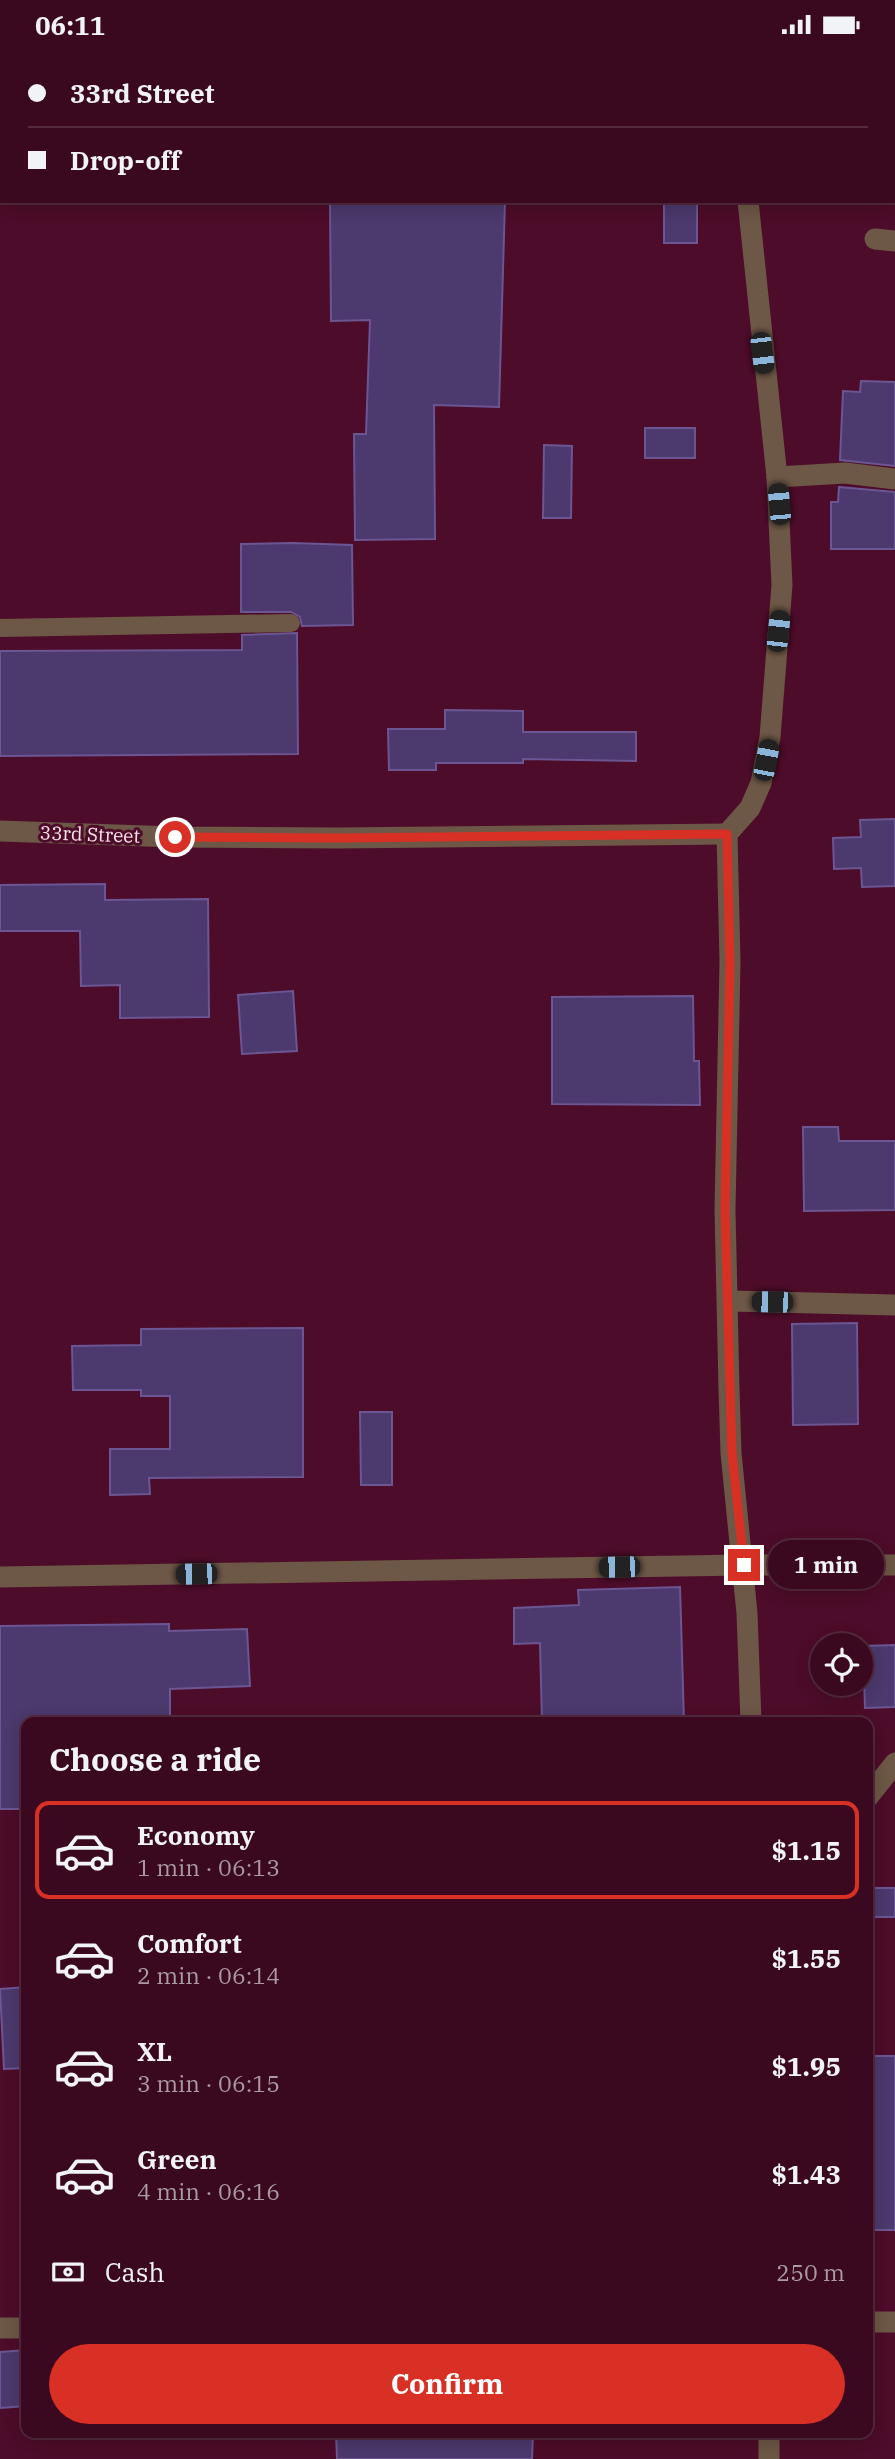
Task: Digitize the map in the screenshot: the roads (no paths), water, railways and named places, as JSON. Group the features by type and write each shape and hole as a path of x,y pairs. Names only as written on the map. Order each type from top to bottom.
{"street":[{"path":"748,203 777,477 782,585 771,737 761,783 750,808 727,834 730,963 725,1210 732,1453 744,1565 751,1717"},
{"path":"777,477 845,473 895,479"},
{"name":"33rd Street","path":"0,831 175,837 326,838 727,834"},
{"path":"728,1301 895,1305"},
{"path":"0,1577 895,1565"},
{"path":"873,1791 895,1763"},
{"path":"873,2322 895,2322"},
{"path":"0,2327 21,2327"},
{"path":"769,2438 769,2459"}],"lane":[{"path":"0,628 291,623"}]}
